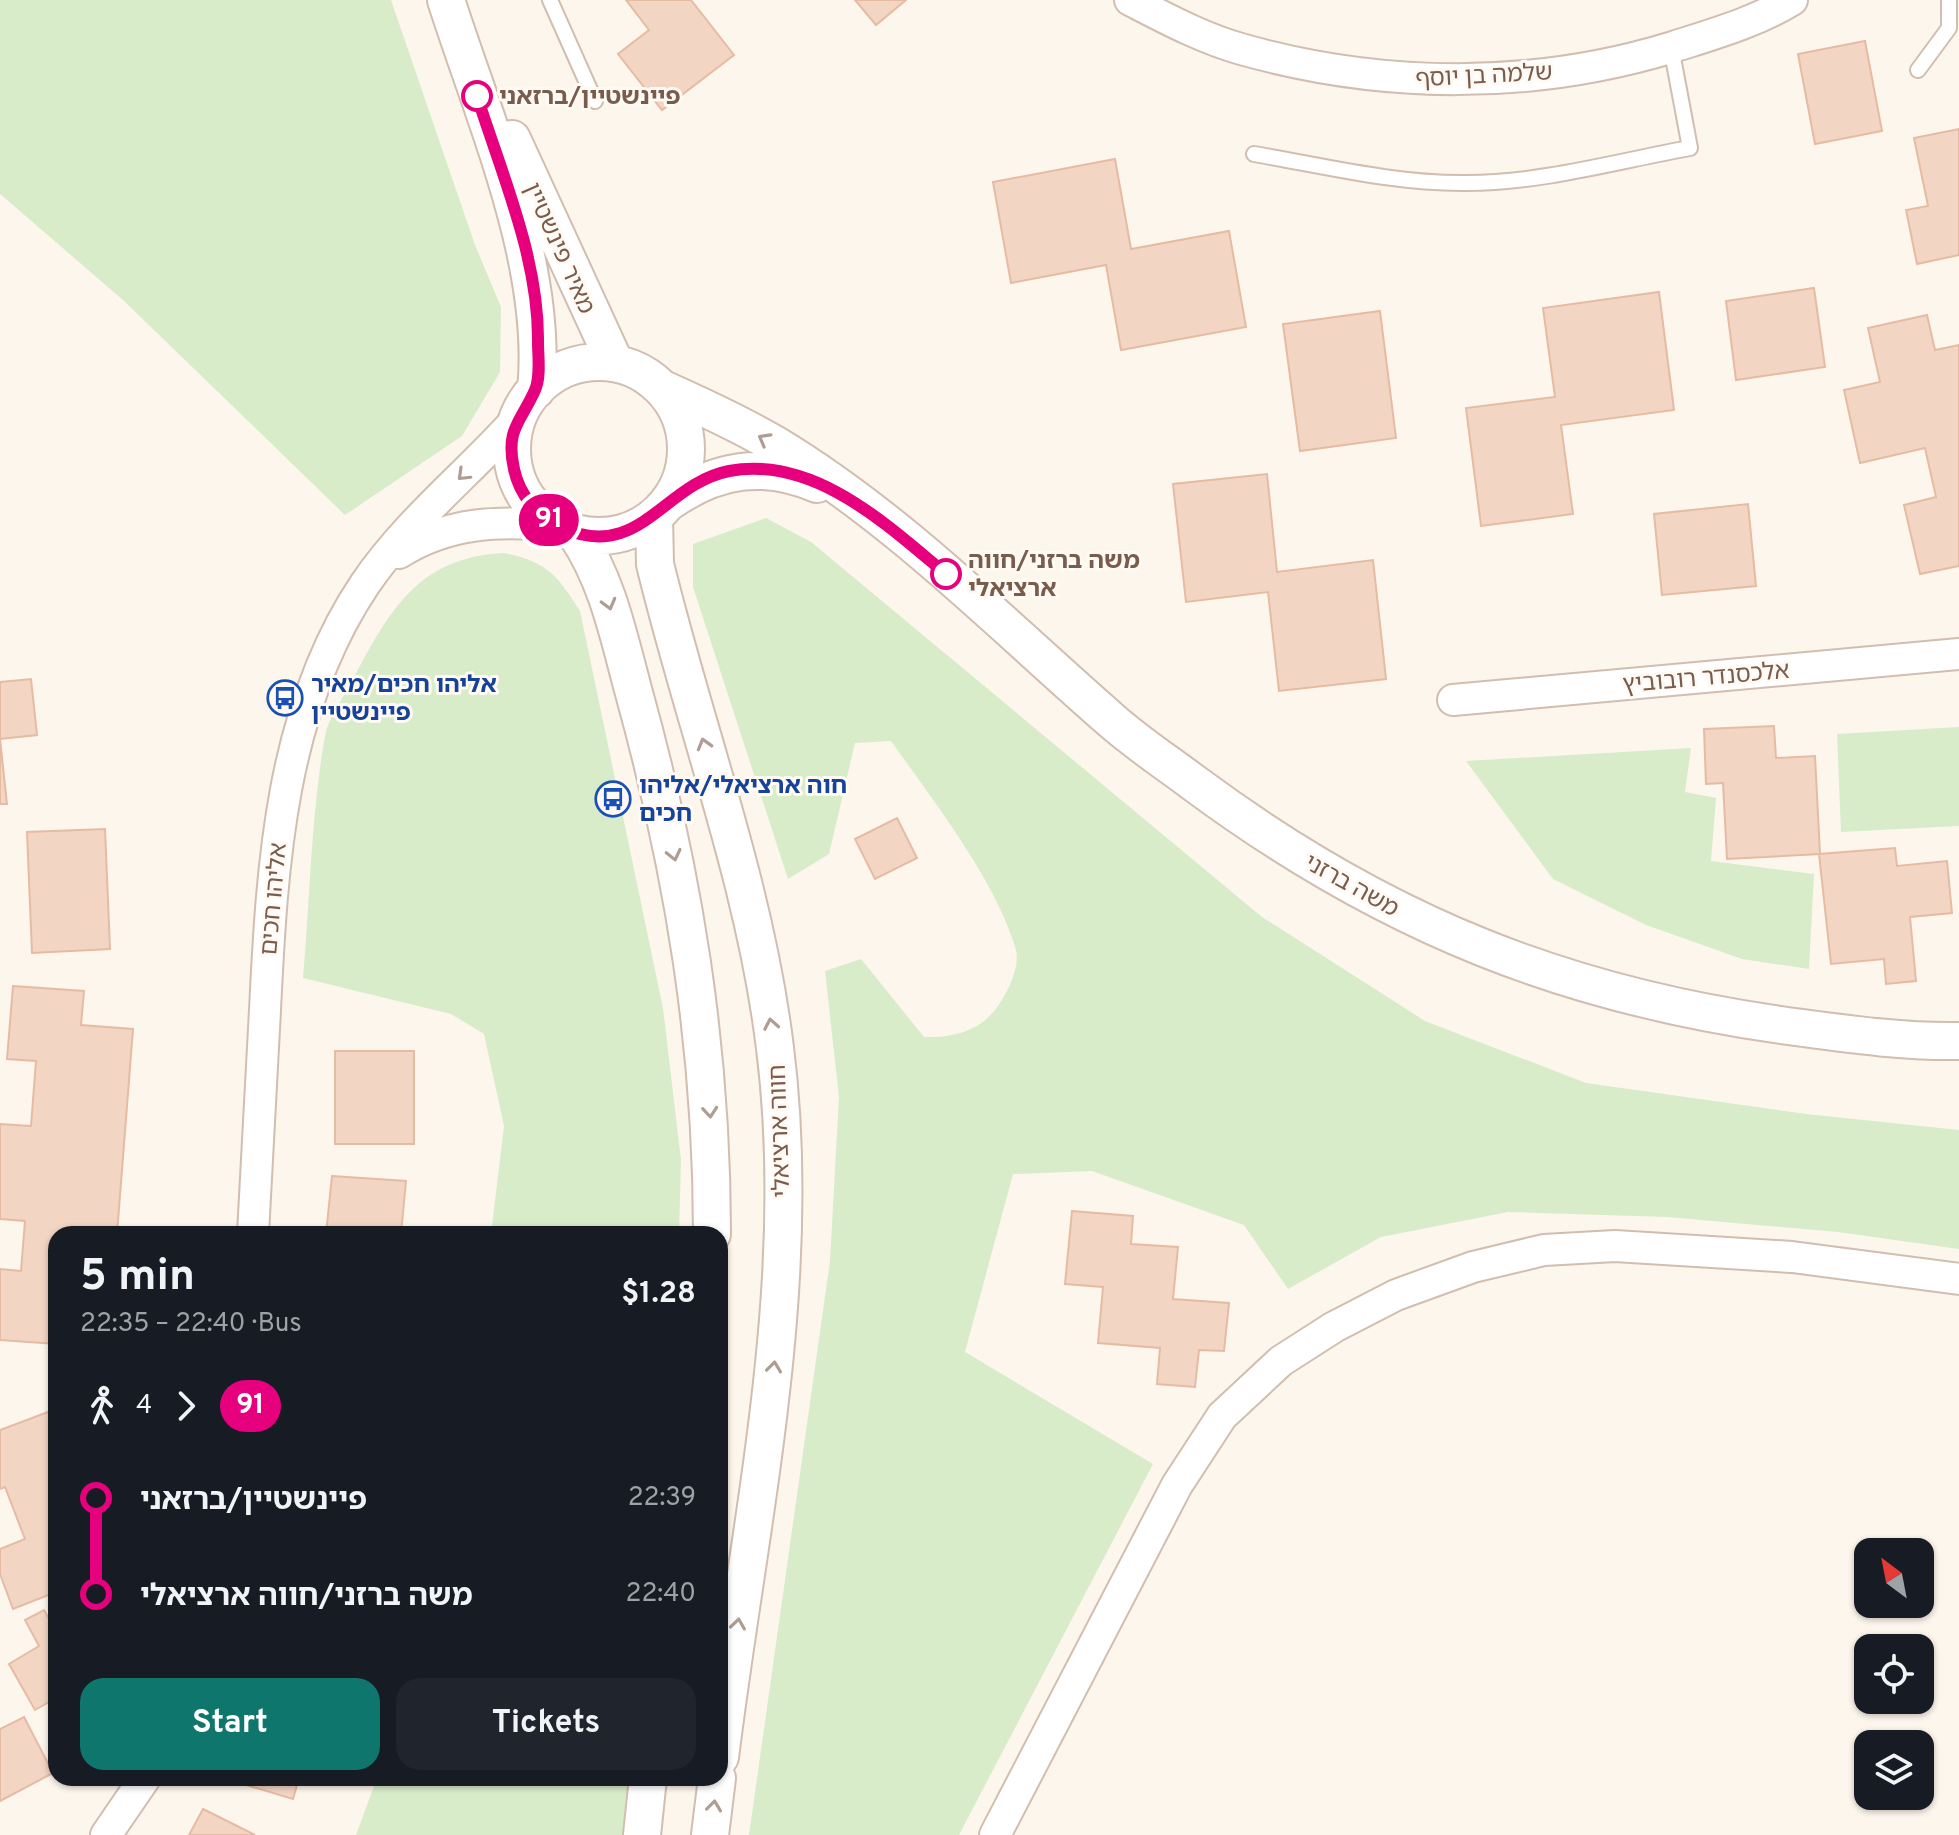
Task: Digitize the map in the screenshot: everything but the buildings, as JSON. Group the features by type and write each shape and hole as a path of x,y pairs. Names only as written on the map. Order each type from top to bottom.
{"street":[{"name":"מאיר פינשטיין","path":"448,0 615,363"},
{"name":"מאיר פינשטיין","path":"448,0 524,244 538,337 526,404"},
{"name":"שלמה בן יוסף","path":"1130,0 1242,49 1416,80 1506,78 1594,67 1718,33 1792,0"},
{"path":"566,530 617,535 662,510 686,465 687,444 680,415 663,389 647,375 615,363 580,364 556,374 526,404 512,453 520,486 540,514 566,530 603,581 654,766 684,899 705,1054 712,1139 712,1226"},
{"name":"משה ברזני","path":"663,389 718,413 779,447 852,499 1011,629 1113,723 1253,825 1374,901 1551,975 1634,999 1724,1018 1790,1027 1929,1041 1959,1041"},
{"name":"אליהו חכים","path":"253,1226 271,880 306,704 331,645 367,581 526,404"},
{"name":"משה ברזני","path":"662,510 701,481 729,471 758,469 797,476 852,499"},
{"name":"חווה ארציאלי","path":"662,510 653,541 659,579 758,948 775,1049 780,1129 783,1243 779,1325 728,1698"},
{"name":"אליהו חכים","path":"367,581 399,553 445,530 518,522 566,530"},
{"name":"אלכסנדר רובוביץ","path":"1453,700 1959,654"},
{"path":"995,1835 1177,1485 1222,1416 1281,1361 1334,1327 1396,1295 1473,1267 1544,1250 1615,1246 1792,1257 1959,1279"},
{"path":"106,1835 140,1786"},
{"path":"642,1835 647,1786"},
{"path":"710,1835 716,1786"}],"lane":[{"path":"550,0 595,101"},
{"path":"1918,70 1949,28 1949,0"},
{"path":"1254,154 1396,177 1467,183 1540,175 1690,148 1671,47"}],"green space":[{"path":"0,0 391,0 475,245 501,307 500,372 462,436 345,515 123,300 0,194"},
{"path":"766,518 811,542 1262,917 1425,1021 1586,1083 1806,1114 1959,1130 1959,1249 1838,1232 1667,1217 1508,1212 1381,1237 1288,1289 1244,1225 1092,1171 1013,1174 965,1352 1153,1464 959,1835 749,1835 830,1261 839,1097 825,971 861,959 924,1037 935,1037 966,1031 991,1015 1009,987 1017,957 1007,924 979,869 891,741 855,743 829,854 788,879 693,587 693,544"},
{"path":"504,553 541,566 557,579 580,611 663,1008 681,1160 679,1226 492,1226 504,1126 484,1034 451,1014 303,978 317,796 325,736 332,715 379,632 409,593 427,577 449,565 474,557"},
{"path":"1959,727 1959,826 1841,832 1837,734"},
{"path":"1691,748 1685,792 1716,798 1711,861 1814,874 1809,969 1742,959 1646,925 1553,879 1466,761"},
{"path":"374,1786 632,1786 627,1835 356,1835"}],"bus line":[{"name":"91","path":"477,96 524,244 535,303 538,337 536,390 517,419 512,453 520,486 540,514 576,534 597,537 617,535 637,528 701,481 729,471 758,469 797,476 852,499 946,574"}],"place":[{"name":"פיינשטיין/ברזאני","path":"477,96"},
{"name":"משה ברזני/חווה ארציאלי","path":"946,574"},
{"name":"אליהו חכים/מאיר פיינשטיין","path":"285,698"},
{"name":"חוה ארציאלי/אליהו חכים","path":"613,799"}]}
